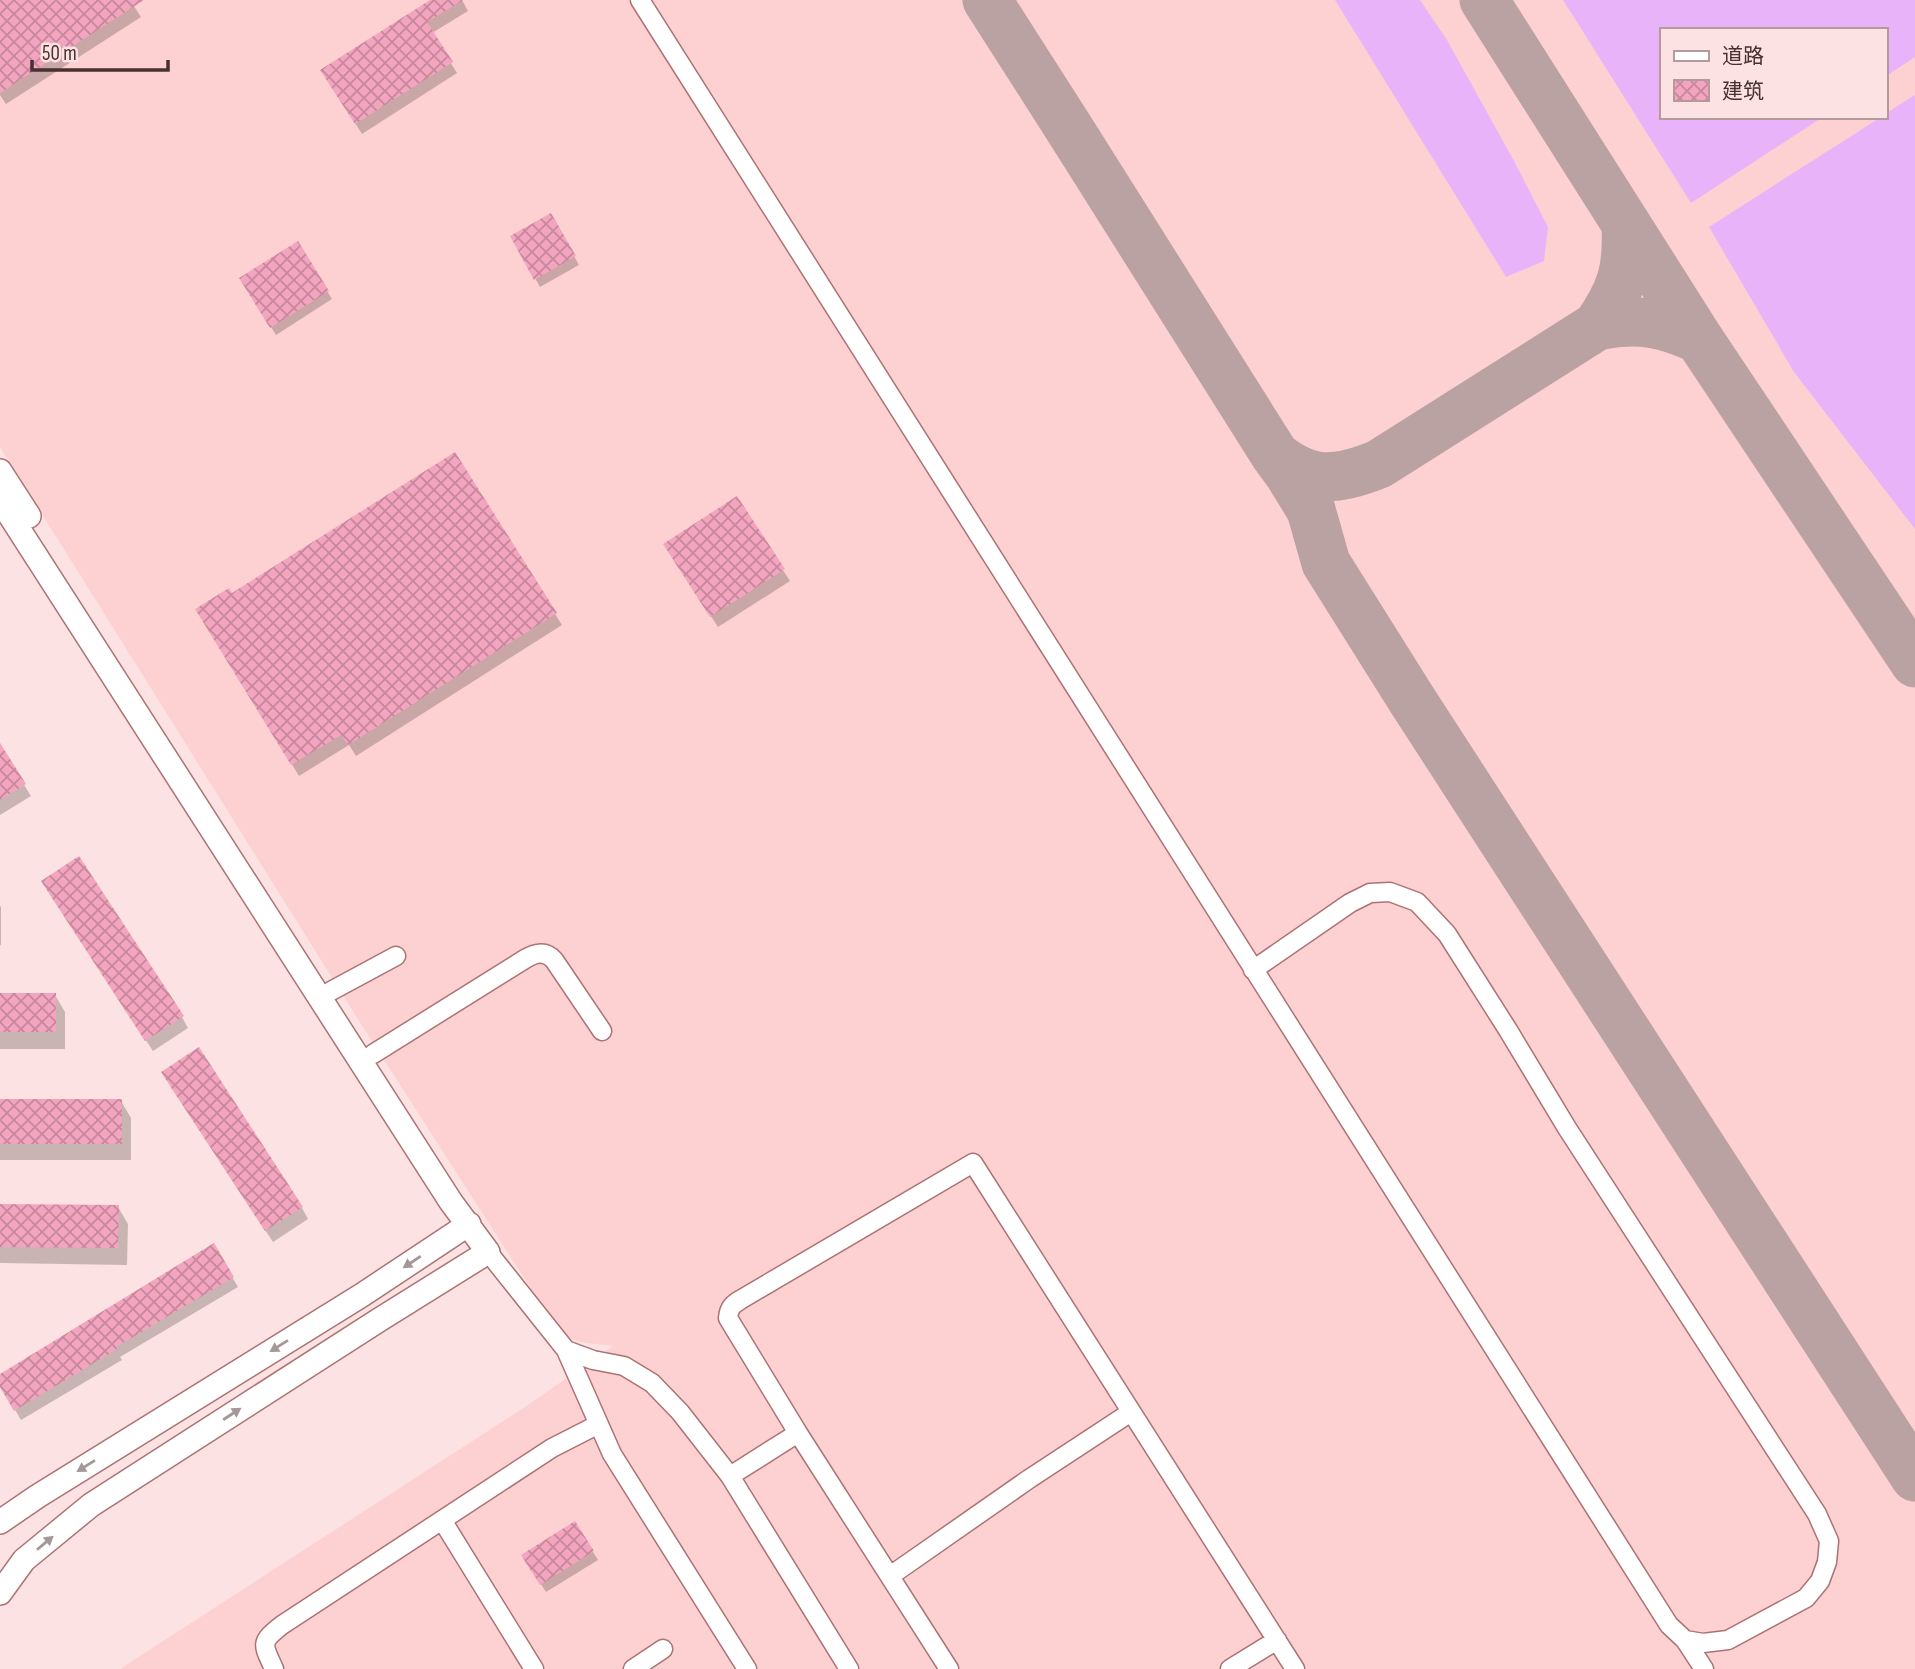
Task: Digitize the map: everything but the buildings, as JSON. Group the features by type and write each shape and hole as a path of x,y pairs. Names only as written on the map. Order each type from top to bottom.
{"main road":[{"path":"0,471 331,992 464,1195 469,1224"},
{"path":"0,500 451,1202 488,1252 90,1505 24,1560 0,1593"},
{"path":"0,1522 362,1295 469,1224"}],"lane":[{"path":"640,0 1669,1625 1685,1640 1704,1669"},
{"path":"1253,970 1350,903 1370,893 1390,892 1416,902 1447,934 1567,1128 1817,1514 1829,1541 1827,1562 1820,1581 1806,1598 1728,1640 1703,1643 1685,1640"},
{"path":"373,1054 525,959 542,953 554,960 602,1031"},
{"path":"331,992 396,956"},
{"path":"949,1669 728,1318 732,1306 973,1163 1295,1669"},
{"path":"488,1252 566,1350 612,1454 747,1669"},
{"path":"566,1350 593,1360 624,1366 652,1383 680,1412 730,1476 849,1669"},
{"path":"890,1576 1131,1412"},
{"path":"274,1669 265,1650 268,1637 552,1448 597,1425"},
{"path":"730,1476 798,1433"},
{"path":"442,1520 534,1669"},
{"path":"1230,1669 1277,1640"},
{"path":"633,1669 663,1649"}],"shaded area":[{"path":"0,0 1915,0 1915,1669 120,1669 525,1407 613,1346 586,1343 560,1333 361,1024 0,447"},
{"path":"1335,0 1420,0 1447,40 1548,227 1544,261 1506,277"},
{"path":"1563,0 1915,0 1915,57 1887,76 1887,28 1660,28 1660,119 1820,119 1691,203"},
{"path":"1915,95 1915,529 1794,372 1709,227 1878,119 1887,119 1887,113"}],"taxiway":[{"path":"987,0 1311,510 1326,563 1412,700 1915,1477"},
{"path":"1484,0 1699,339 1915,663"},
{"path":"1626,225 1626,254 1622,278 1597,326 1625,322 1650,323 1699,339"},
{"path":"1275,455 1301,471 1325,477 1350,474 1379,464 1597,326"}]}
